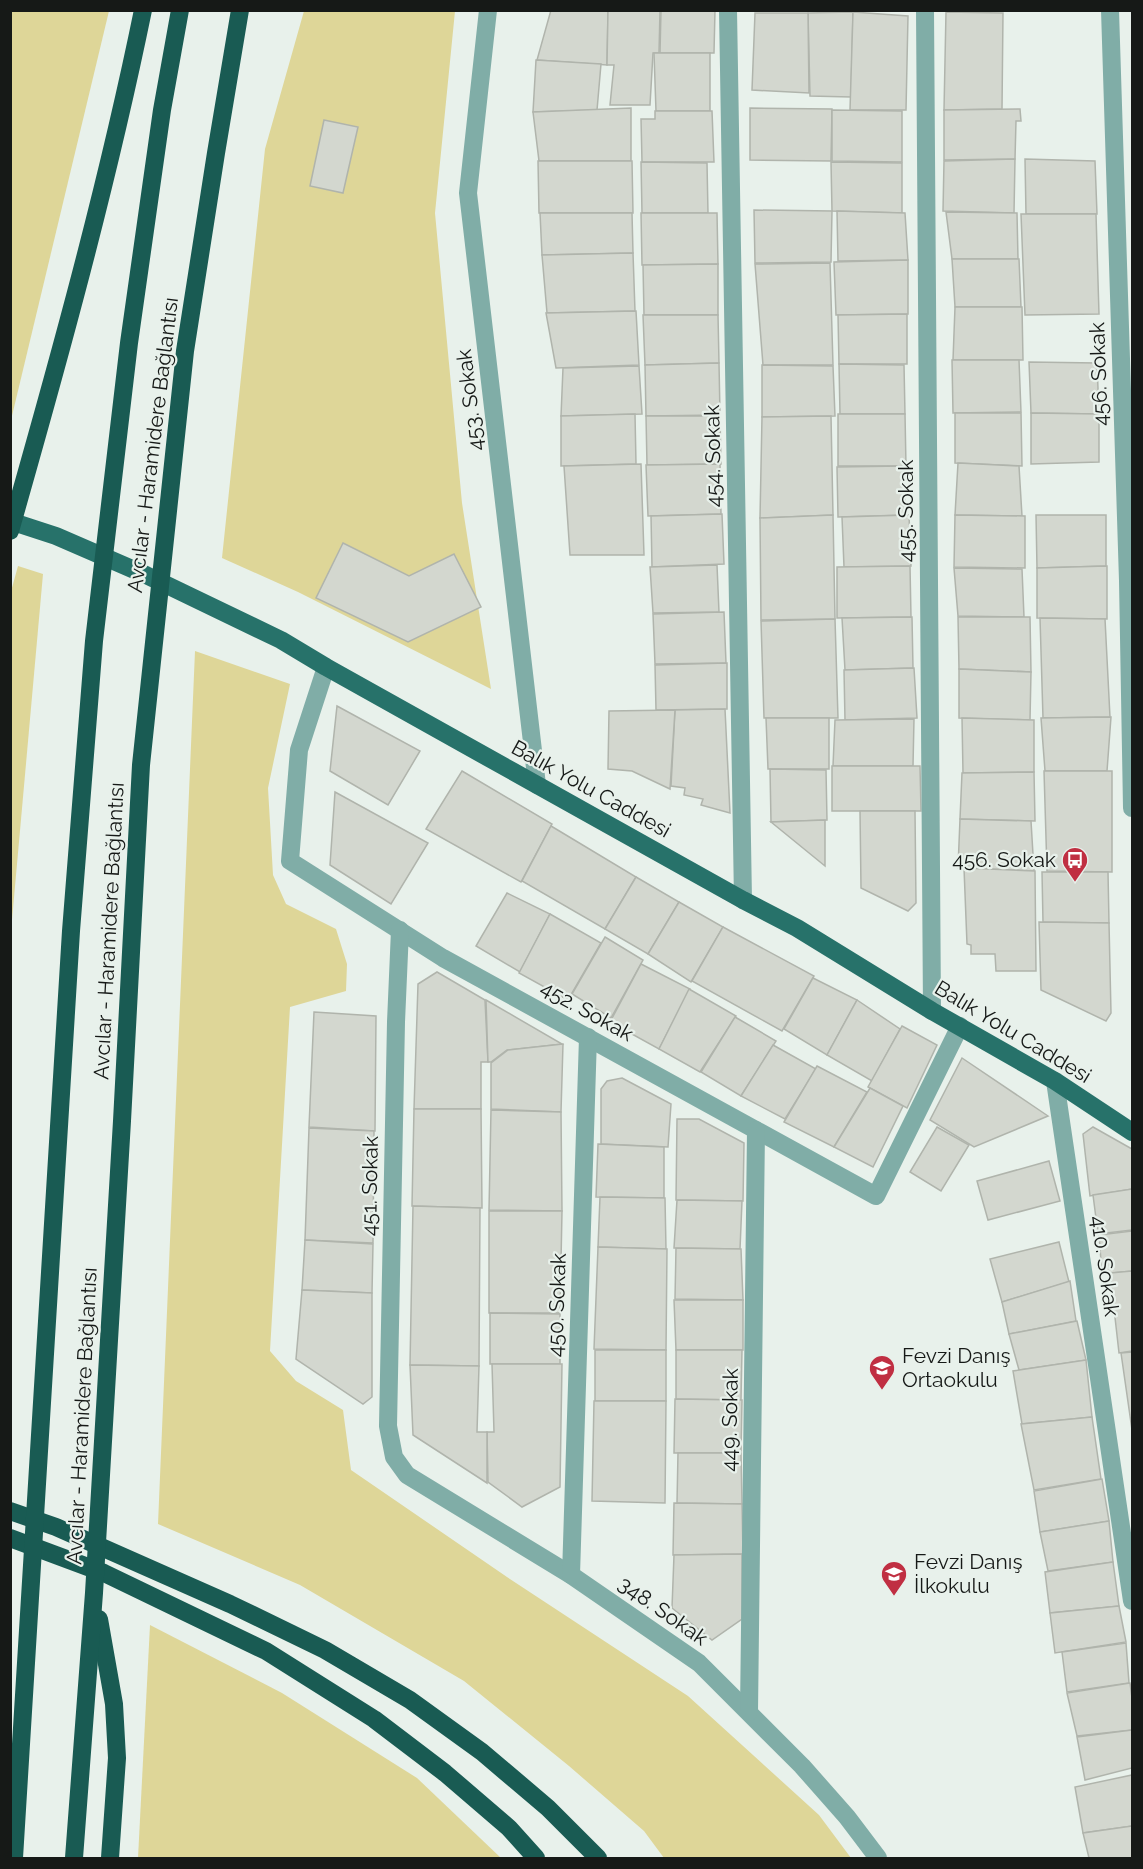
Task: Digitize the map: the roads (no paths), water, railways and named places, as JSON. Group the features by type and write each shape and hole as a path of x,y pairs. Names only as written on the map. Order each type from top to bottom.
{"highway":[{"path":"10,531 99,201 143,10"},
{"name":"Avcılar - Haramidere Bağlantısı","path":"14,1858 70,931 94,641 130,332 162,110 180,10"},
{"name":"Avcılar - Haramidere Bağlantısı","path":"74,1858 94,1593 141,765 185,351 240,10"},
{"path":"10,1511 56,1527 149,1567 325,1650 410,1700 482,1752 548,1808 598,1858"},
{"path":"10,1538 104,1573 266,1651 374,1719 446,1773 509,1828 536,1858"},
{"path":"94,1593 114,1704 117,1758 110,1858"}],"main road":[{"name":"Balık Yolu Caddesi","path":"10,521 56,536 146,575 282,640 537,785 797,928 932,1011 1055,1080 1132,1132"}],"street":[{"name":"453. Sokak","path":"488,10 468,193 537,785"},
{"name":"454. Sokak","path":"728,10 743,900"},
{"name":"455. Sokak","path":"925,10 932,1011"},
{"name":"456. Sokak","path":"1110,10 1124,188 1132,808"},
{"name":"452. Sokak","path":"326,667 299,750 290,861 443,958 876,1196 960,1026"},
{"name":"451. Sokak","path":"390,1443 388,1391 395,1046 400,930"},
{"name":"450. Sokak","path":"571,1575 588,1037"},
{"name":"410. Sokak","path":"1055,1080 1132,1601"},
{"name":"449. Sokak","path":"749,1712 756,1130"},
{"name":"348. Sokak","path":"390,1443 394,1457 408,1475 571,1575 699,1663 802,1766 847,1817 878,1858"}],"place":[{"name":"456. Sokak","path":"1075,883"},
{"name":"Fevzi Danış Ortaokulu","path":"882,1391"},
{"name":"Fevzi Danış İlkokulu","path":"894,1597"}]}
